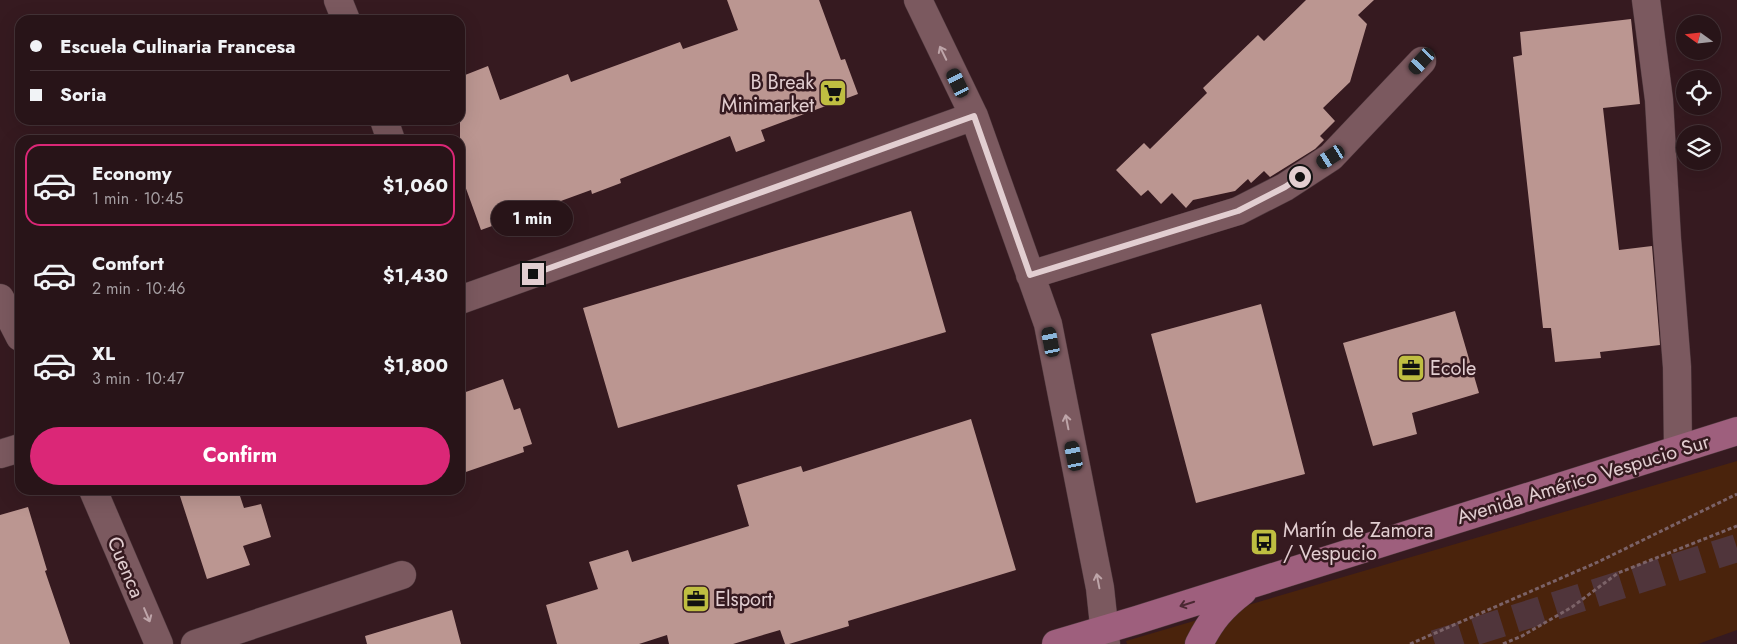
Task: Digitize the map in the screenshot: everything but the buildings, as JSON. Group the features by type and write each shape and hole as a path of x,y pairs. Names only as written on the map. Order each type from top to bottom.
{"main road":[{"name":"Avenida Américo Vespucio Sur","path":"1056,644 1106,637 1266,578 1737,430"},
{"path":"1200,644 1208,626 1224,606 1244,590 1266,578"}],"street":[{"path":"338,0 344,15"},
{"path":"918,0 974,116 1048,324 1100,588 1106,637"},
{"path":"1646,0 1659,100 1677,367 1678,449"},
{"path":"1030,275 1238,211 1285,187 1331,157 1422,61"},
{"path":"465,298 974,116"},
{"path":"0,298 15,327"},
{"path":"0,454 15,450"},
{"name":"Cuenca","path":"95,495 159,644"},
{"path":"195,644 402,576"}],"path":[{"path":"1410,644 1598,562 1737,494"},
{"path":"1503,644 1522,636 1572,607 1618,573 1737,526"}],"shaded area":[{"path":"1737,461 1737,630 1698,644 1127,644 1126,641"}],"tunnel":[{"path":"1435,644 1737,548"}],"place":[{"name":"B Break Minimarket","path":"833,93"},
{"name":"Ecole","path":"1411,368"},
{"name":"Martín de Zamora / Vespucio","path":"1264,542"},
{"name":"Elsport","path":"696,599"}],"route":[{"path":"533,274 974,116 1030,275 1238,211 1285,187 1300,177"}]}
